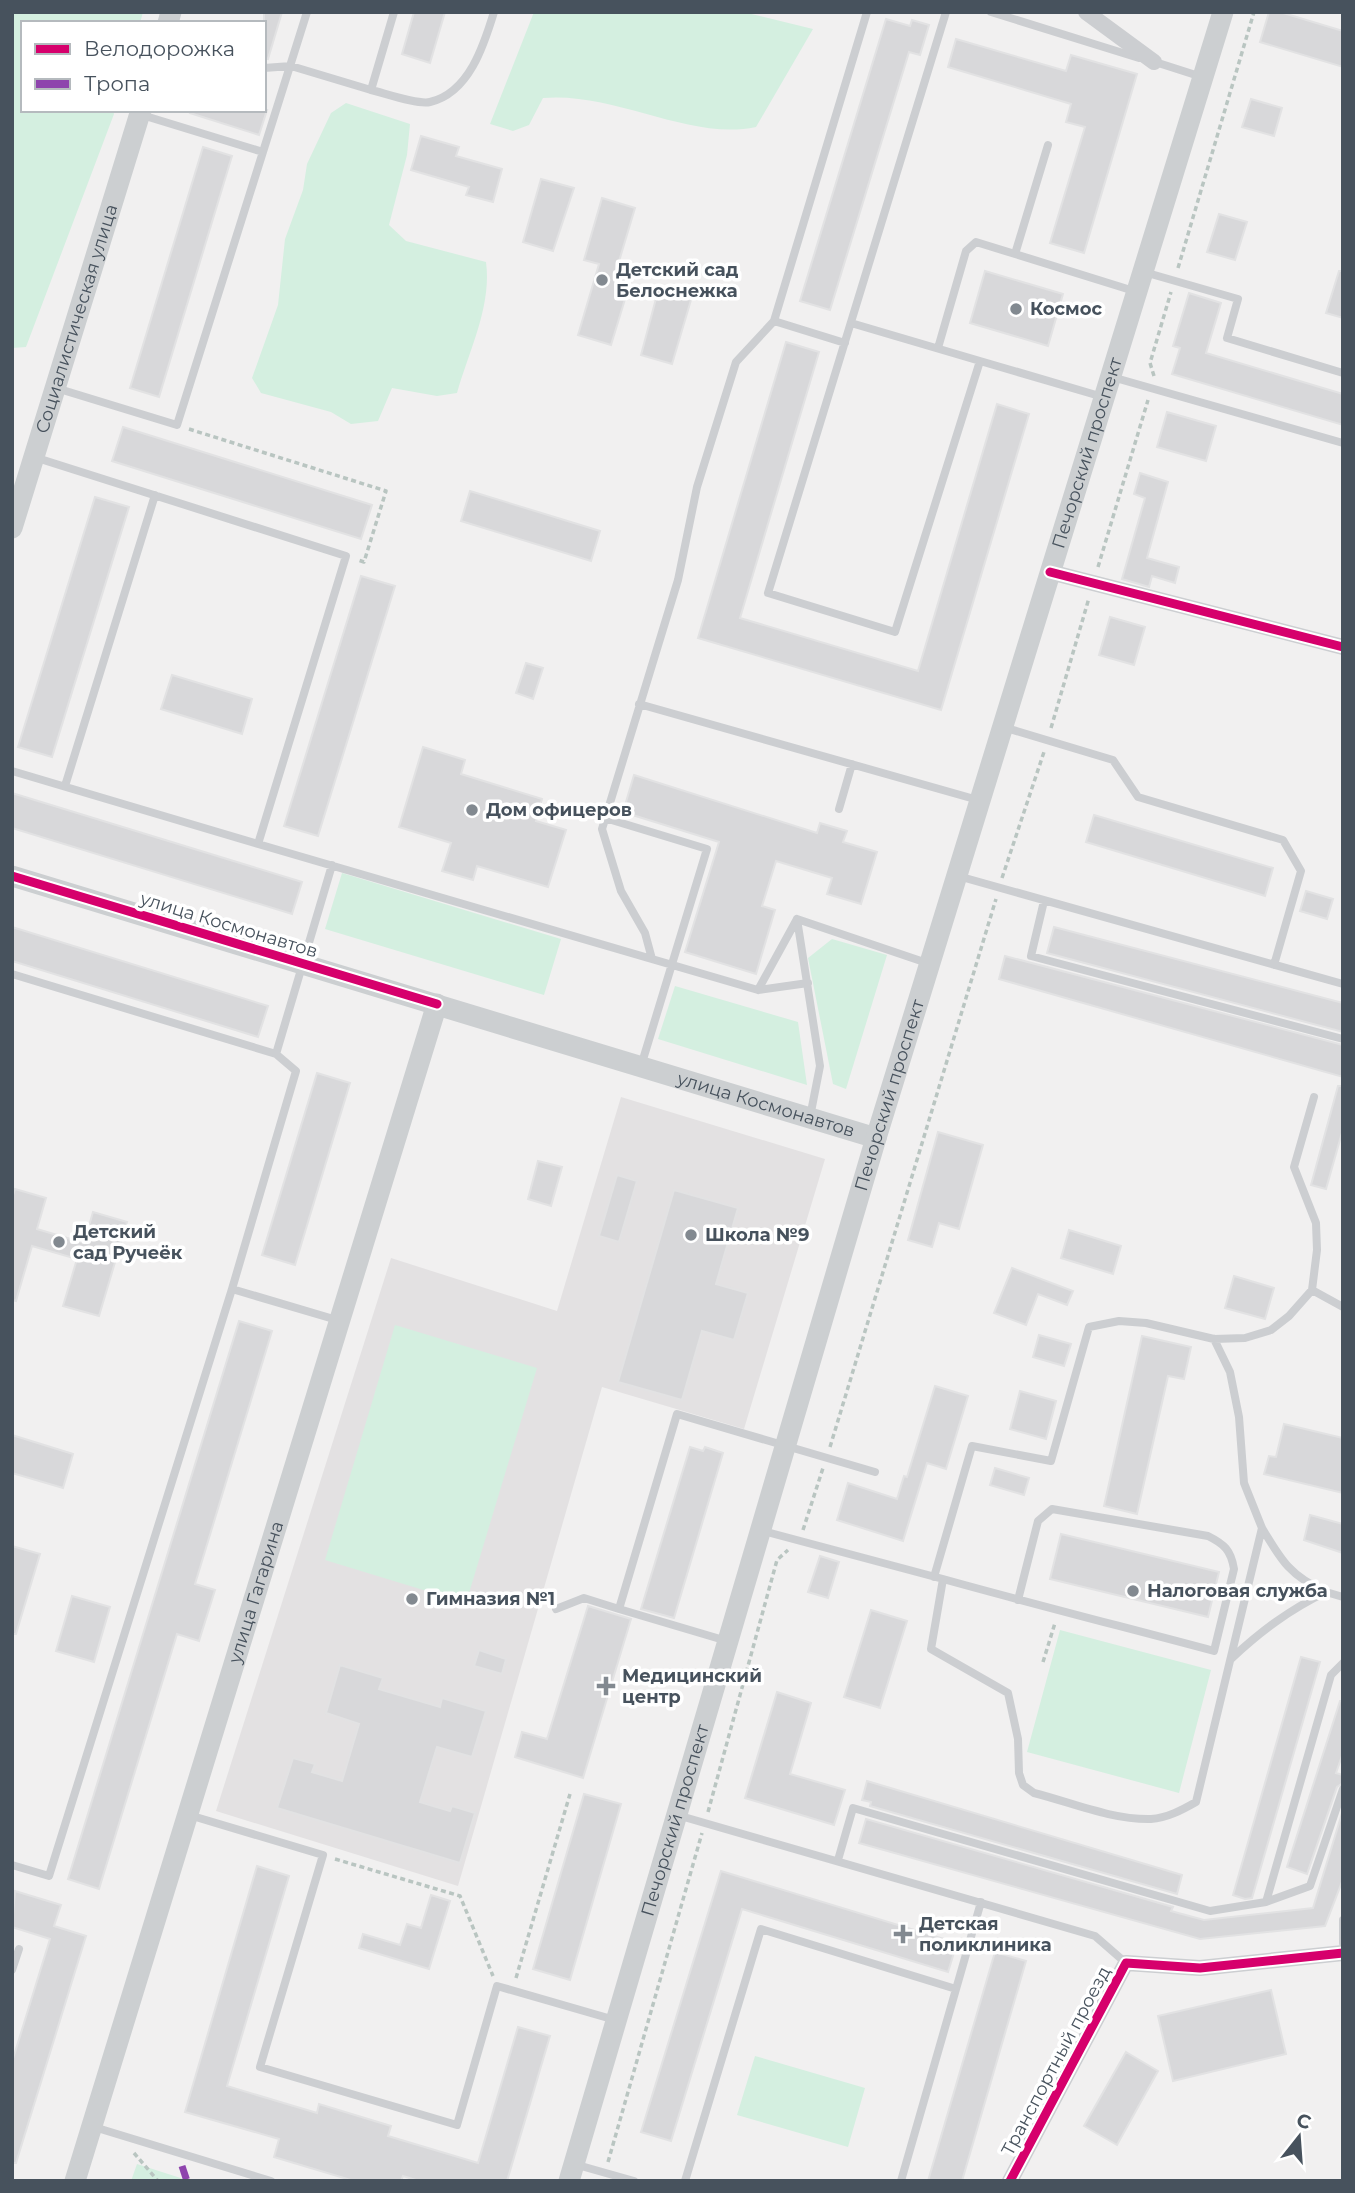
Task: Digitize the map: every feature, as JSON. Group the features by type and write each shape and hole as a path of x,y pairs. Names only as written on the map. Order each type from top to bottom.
{"main road":[{"name":"Печорский проспект","path":"572,2172 876,1138 1223,12"},
{"name":"Социалистическая улица","path":"12,528 140,112"},
{"name":"улица Космонавтов","path":"12,876 876,1138"},
{"name":"улица Гагарина","path":"75,2181 437,1004"}],"street":[{"path":"1086,12 1154,62"},
{"path":"1050,572 1343,647"},
{"name":"Транспортный проезд","path":"1010,2181 1126,1963 1200,1968 1343,1953"}],"lane":[{"path":"56,388 177,425 307,12"},
{"path":"371,90 394,12"},
{"path":"266,68 291,66 371,90 428,103 455,89 472,67 485,42 494,12"},
{"path":"652,959 645,933 621,891 603,829 678,580 697,487 736,362 774,321 867,12"},
{"path":"946,12 768,593 895,632 980,361"},
{"path":"991,12 1202,77"},
{"path":"140,112 263,152"},
{"path":"1015,254 1048,145"},
{"path":"938,348 970,246 976,242 1015,254 1138,281 1174,281 1238,299 1227,338 1343,373"},
{"path":"774,321 845,343"},
{"path":"851,323 1103,397"},
{"path":"1110,376 1343,443"},
{"path":"34,457 346,556 258,844"},
{"path":"65,786 155,495"},
{"path":"639,704 981,800"},
{"path":"1003,727 1113,760 1138,797 1283,840 1301,872 1274,965"},
{"path":"839,808 852,764"},
{"path":"12,771 758,990 808,983"},
{"path":"606,818 707,849 641,1066"},
{"path":"276,1054 332,865"},
{"path":"958,876 1343,985"},
{"path":"1044,901 1031,956 1343,1039"},
{"path":"758,990 797,919"},
{"path":"797,919 930,964"},
{"path":"797,919 820,1066 809,1118"},
{"path":"12,974 276,1054 296,1071 232,1289 49,1876 12,1865"},
{"path":"1262,1528 1196,1802 1175,1814 1152,1819 1120,1815 1034,1793 1023,1785 1018,1773 1018,1739 1008,1693 931,1649 938,1578 972,1446 1051,1461 1089,1327 1119,1321 1146,1323 1214,1339 1245,1338 1271,1330 1312,1290 1317,1250 1316,1223 1294,1167 1314,1097"},
{"path":"232,1289 338,1321"},
{"path":"1312,1290 1343,1307"},
{"path":"1214,1339 1230,1372 1239,1417 1244,1483 1262,1528 1284,1564 1302,1581 1343,1597"},
{"path":"619,1609 677,1414 875,1472"},
{"path":"760,1530 938,1578 1018,1600 1059,1611 1214,1651 1234,1569 1232,1556 1225,1545 1208,1536 1052,1509 1038,1521 1018,1600"},
{"path":"1231,1659 1269,1623 1326,1592"},
{"path":"556,1609 584,1598 727,1642"},
{"path":"1266,1902 1331,1675 1343,1662"},
{"path":"838,1860 853,1808 1210,1911 1266,1902 1310,1886 1343,1789"},
{"path":"186,1814 323,1855 260,2067 457,2125 497,1986 616,2020"},
{"path":"677,1815 1095,1936 1126,1963"},
{"path":"901,2181 981,1902"},
{"path":"1343,1920 1343,1943"},
{"path":"685,2181 761,1929 956,1989"},
{"path":"12,1970 19,1949"},
{"path":"91,2127 271,2181"},
{"path":"572,2172 605,2173 634,2181"}],"path":[{"path":"605,2173 777,1560 797,1540 807,1523 999,888 1048,740 1155,380 1150,362 1254,12"},
{"path":"177,425 386,491 364,562 346,556"},
{"path":"1043,1662 1059,1611"},
{"path":"513,1990 570,1794"},
{"path":"323,1855 460,1896 497,1986"},
{"path":"132,2151 158,2181"}],"shaded area":[{"name":"Гимназия №1","path":"621,1097 825,1159 744,1429 602,1387 458,1886 216,1811 391,1258 557,1311"}],"green space":[{"path":"12,12 143,12 141,21 21,21 21,112 114,114 26,347 12,348"},
{"path":"534,12 743,12 813,29 756,127 731,130 705,128 598,102 543,98 529,125 513,131 490,124"},
{"path":"346,103 410,124 407,155 389,225 406,241 486,262 487,279 483,312 457,393 437,396 392,388 378,421 351,424 331,412 261,393 252,378 278,305 285,239 303,190 307,164 331,113"},
{"path":"342,873 561,939 544,995 325,929"},
{"path":"832,939 887,955 846,1089 833,1084 808,958"},
{"path":"675,986 798,1022 807,1085 658,1039"},
{"path":"395,1325 537,1368 466,1603 325,1560"},
{"path":"1060,1630 1211,1670 1179,1793 1027,1752"},
{"path":"755,2056 865,2088 848,2147 737,2115"},
{"path":"137,2164 190,2181 131,2181"}],"building":[{"path":"264,12 282,12 268,59 266,21"},
{"path":"414,12 445,12 430,63 402,54"},
{"path":"1269,12 1280,12 1343,31 1343,67 1260,42"},
{"path":"886,19 910,26 912,20 929,25 920,55 909,52 830,310 800,301"},
{"path":"956,39 1066,71 1071,55 1137,74 1084,253 1050,243 1085,127 1066,122 1071,104 948,67"},
{"path":"1251,99 1282,108 1274,136 1242,127"},
{"path":"267,110 259,135 190,113 266,112"},
{"path":"421,136 459,147 456,156 502,169 493,202 466,195 469,187 411,170"},
{"path":"203,147 232,156 159,397 130,388"},
{"path":"541,179 574,188 553,251 523,242"},
{"path":"602,198 635,208 617,268 633,273 611,345 578,335 599,264 584,260"},
{"path":"1219,214 1247,222 1235,260 1207,252"},
{"name":"Космос","path":"985,271 1063,294 1048,346 970,323"},
{"path":"1339,271 1343,271 1343,318 1326,313"},
{"path":"658,291 691,300 672,364 641,355"},
{"path":"1189,293 1221,303 1206,353 1343,394 1343,425 1172,374 1180,348 1173,346"},
{"path":"786,342 819,352 740,618 918,671 997,404 1029,414 941,710 698,638"},
{"path":"1167,412 1216,426 1206,461 1157,447"},
{"path":"123,427 372,505 361,539 112,461"},
{"path":"1140,473 1168,482 1147,558 1179,567 1175,583 1152,576 1149,587 1122,579 1145,498 1134,494"},
{"path":"470,491 600,531 591,561 461,521"},
{"path":"95,497 129,507 52,757 18,747"},
{"path":"361,576 395,586 318,836 284,826"},
{"path":"1110,617 1145,627 1134,665 1099,655"},
{"path":"526,663 543,668 533,699 516,693"},
{"path":"172,675 252,699 242,734 161,709"},
{"name":"Дом офицеров","path":"423,747 465,760 461,774 542,799 536,821 566,830 548,887 477,866 473,880 442,871 451,843 399,827"},
{"path":"634,775 817,833 820,823 847,831 843,842 877,852 861,904 827,894 832,878 776,861 762,906 775,910 756,974 685,952 719,842 623,812"},
{"path":"12,793 302,882 292,914 12,828"},
{"path":"1094,815 1273,868 1265,896 1086,842"},
{"path":"1306,891 1333,899 1327,919 1300,911"},
{"path":"12,927 268,1006 258,1037 12,961"},
{"path":"1054,927 1343,1003 1343,1032 1047,953"},
{"path":"1005,956 1343,1045 1343,1077 999,979"},
{"path":"317,1073 350,1083 295,1265 262,1255"},
{"path":"1338,1086 1343,1086 1343,1129 1326,1189 1311,1185"},
{"path":"938,1132 983,1145 959,1229 939,1223 932,1247 908,1240"},
{"path":"538,1161 562,1167 551,1206 528,1199"},
{"path":"617,1175 637,1181 619,1242 599,1236"},
{"path":"15,1189 46,1198 37,1229 84,1243 93,1212 127,1222 99,1316 63,1306 77,1259 32,1246 16,1301 12,1300 12,1198"},
{"path":"674,1190 738,1208 716,1284 748,1293 734,1340 702,1331 682,1400 618,1382"},
{"path":"1069,1230 1121,1246 1113,1274 1061,1258"},
{"path":"1012,1268 1073,1291 1067,1305 1038,1294 1026,1325 994,1313"},
{"path":"1234,1276 1274,1288 1265,1319 1225,1308"},
{"path":"239,1321 272,1331 195,1584 215,1590 199,1641 177,1634 99,1889 68,1879"},
{"path":"1039,1335 1071,1344 1064,1366 1033,1357"},
{"path":"1142,1336 1191,1347 1184,1379 1168,1376 1137,1514 1104,1506"},
{"path":"935,1386 968,1396 946,1469 927,1463 903,1541 837,1520 848,1483 897,1499 904,1476 907,1477"},
{"path":"1020,1391 1056,1401 1046,1439 1010,1429"},
{"path":"1284,1424 1343,1438 1343,1493 1264,1474 1269,1456 1276,1457"},
{"path":"12,1435 73,1454 63,1488 12,1473"},
{"path":"690,1447 703,1451 705,1447 723,1453 674,1618 641,1609"},
{"path":"995,1468 1029,1478 1024,1495 990,1485"},
{"path":"1310,1515 1343,1524 1343,1553 1304,1540"},
{"path":"1061,1534 1219,1572 1208,1617 1050,1579"},
{"path":"12,1546 40,1554 16,1634 12,1634"},
{"path":"820,1556 839,1562 828,1598 808,1592"},
{"path":"72,1596 110,1607 94,1662 56,1651"},
{"path":"588,1606 631,1619 583,1778 515,1757 522,1732 547,1739"},
{"path":"871,1610 907,1621 880,1708 844,1697"},
{"path":"479,1650 506,1659 502,1674 474,1666"},
{"path":"1301,1657 1320,1662 1252,1898 1245,1899 1233,1895"},
{"path":"340,1665 383,1678 379,1689 440,1707 442,1698 486,1711 472,1757 437,1747 420,1802 450,1811 452,1806 475,1813 460,1863 277,1808 293,1758 315,1764 312,1772 342,1781 359,1724 326,1713"},
{"path":"777,1692 811,1703 790,1774 845,1790 834,1825 745,1798"},
{"path":"1340,1701 1343,1701 1343,1753 1336,1773 1343,1775 1343,1783 1337,1787 1307,1874 1287,1867"},
{"path":"867,1781 1182,1875 1177,1894 870,1806 871,1802 862,1800"},
{"path":"584,1794 621,1804 570,1980 533,1969"},
{"path":"1343,1810 1343,1879 1325,1926 1200,1939 859,1843 866,1819 1173,1907 1171,1911 1204,1920 1313,1908"},
{"path":"257,1866 289,1876 227,2086 317,2113 319,2104 391,2126 388,2136 478,2163 518,2027 550,2036 507,2181 419,2181 403,2176 401,2181 354,2181 274,2157 279,2139 185,2112"},
{"path":"721,1871 957,1943 948,1972 742,1909 671,2141 641,2132"},
{"path":"15,1891 61,1905 54,1926 86,1936 16,2163 12,2163 12,2062 50,1939 12,1927"},
{"path":"431,1895 450,1901 429,1969 359,1948 363,1934 400,1945 407,1924 421,1928"},
{"path":"995,1952 1026,1961 962,2181 928,2181"},
{"path":"1271,1990 1286,2054 1173,2081 1158,2016"},
{"path":"1126,2052 1158,2071 1117,2145 1084,2126"}],"marked path":[{"path":"182,2166 187,2181"}],"cycle path":[{"path":"1050,572 1343,647"},
{"path":"12,876 437,1004"},
{"path":"1010,2181 1126,1963 1200,1968 1343,1953"}],"place":[{"name":"Детский сад Белоснежка","path":"602,280"},
{"name":"Космос","path":"1016,309"},
{"name":"Дом офицеров","path":"472,810"},
{"name":"Школа №9","path":"691,1235"},
{"name":"Детский сад Ручеёк","path":"59,1242"},
{"name":"Налоговая служба","path":"1133,1591"},
{"name":"Гимназия №1","path":"412,1599"},
{"name":"Медицинский центр","path":"606,1686"},
{"name":"Детская поликлиника","path":"903,1934"}]}
